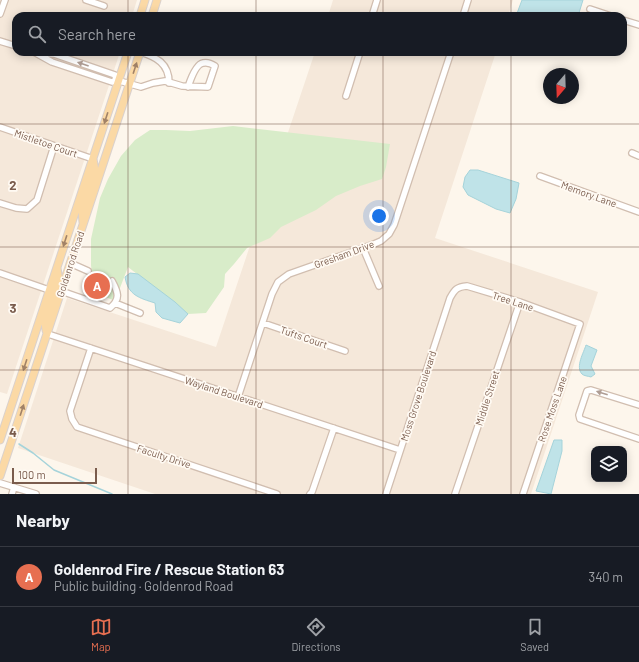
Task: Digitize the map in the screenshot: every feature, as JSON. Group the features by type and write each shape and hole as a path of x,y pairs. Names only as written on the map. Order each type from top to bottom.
{"main road":[{"path":"141,12 145,0"},
{"path":"153,12 157,0"},
{"name":"Goldenrod Road","path":"0,440 93,159 117,80 126,56"},
{"name":"Goldenrod Road","path":"0,476 3,460 48,334 139,56"},
{"path":"84,224 82,211 95,171 93,159"},
{"path":"48,334 45,322 59,281 57,266"}],"street":[{"path":"0,14 5,0"},
{"path":"86,0 104,6"},
{"path":"373,12 377,0"},
{"path":"464,12 468,0"},
{"path":"590,9 599,12"},
{"path":"627,21 639,25"},
{"path":"0,41 12,45"},
{"path":"42,56 52,62 112,82 117,80 129,85 140,87 165,81 188,87 208,87 215,66 204,62 200,63 188,87"},
{"path":"151,56 161,62 166,69 170,82"},
{"path":"346,96 359,56"},
{"name":"Gresham Drive","path":"238,397 272,294 278,282 289,274 363,248 381,240 389,234 394,224 450,56"},
{"name":"Mistletoe Court","path":"0,127 93,159"},
{"path":"0,203 16,208 27,209 37,200 54,146"},
{"path":"632,154 639,156"},
{"name":"Memory Lane","path":"540,176 639,212"},
{"path":"363,248 379,286"},
{"path":"70,264 88,271"},
{"path":"0,273 49,290"},
{"path":"61,291 110,308 117,299 117,290 112,281"},
{"name":"Tree Lane","path":"450,298 453,291 460,287 468,286 520,302 580,324"},
{"name":"Moss Grove Boulevard","path":"386,494 450,298"},
{"name":"Middle Street","path":"455,494 520,302"},
{"path":"115,303 140,313"},
{"name":"Tufts Court","path":"262,323 345,352"},
{"name":"Rose Moss Lane","path":"523,494 580,324"},
{"name":"Wayland Boulevard","path":"48,334 400,450"},
{"name":"Faculty Drive","path":"90,348 70,411 72,419 77,427 277,494"},
{"path":"639,405 591,390 587,391 579,415 580,419 639,439"},
{"path":"311,493 334,428"},
{"path":"0,483 36,494"},
{"path":"12,494 14,487"}],"shaded area":[{"path":"0,0 137,0 133,12 12,12 12,56 119,56 7,394 0,392"},
{"path":"333,0 513,0 509,12 329,12"},
{"path":"314,56 495,56 435,238 598,292 531,494 155,494 18,448 67,298 216,347"}],"green space":[{"path":"233,126 390,144 386,167 382,179 336,196 316,210 281,227 270,238 247,248 225,274 224,287 206,313 188,314 128,267 115,301 99,294 93,285 91,239 100,198 108,179 121,156 135,140 150,130 190,131"}],"water":[{"path":"522,0 583,0 579,12 518,12"},
{"path":"470,170 478,170 519,183 516,199 510,213 496,209 468,195 463,187 465,177"},
{"path":"130,273 138,274 175,302 188,314 180,323 162,318 156,312 155,303 135,295 129,288 125,277"},
{"path":"586,345 597,350 591,366 595,374 591,377 582,374 579,368"},
{"path":"554,440 562,440 562,451 551,494 536,491"}],"waterway":[{"path":"19,444 54,470 112,494"}],"place":[{"name":"Goldenrod Fire / Rescue Station 63","path":"97,286"}]}
